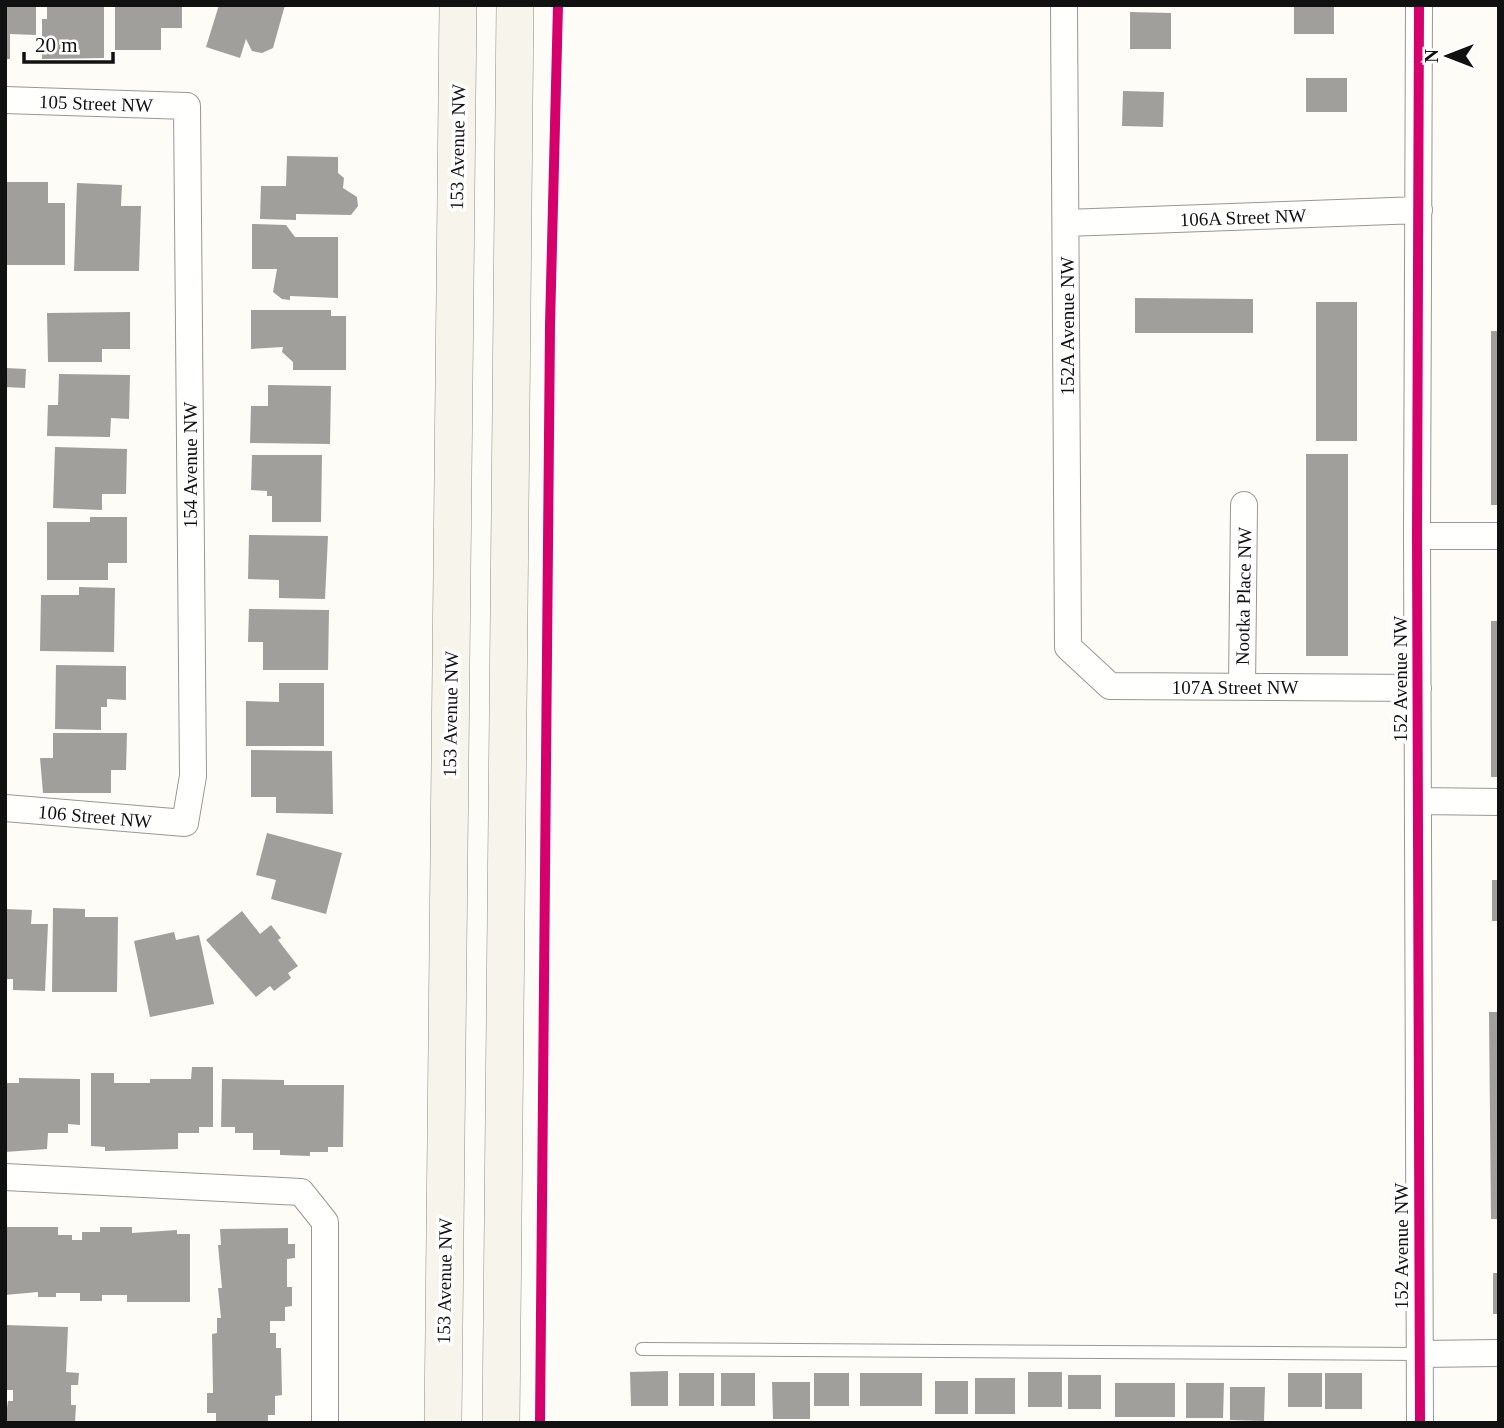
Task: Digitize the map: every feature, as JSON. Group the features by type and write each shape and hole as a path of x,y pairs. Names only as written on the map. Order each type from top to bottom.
{"main road":[{"name":"153 Avenue NW","path":"443,1423 458,5"},
{"path":"501,1423 515,5"}],"street":[{"name":"152A Avenue NW","path":"1064,5 1068,647"},
{"name":"152 Avenue NW","path":"1419,5 1417,536 1420,1423"},
{"name":"105 Street NW","path":"5,100 187,106"},
{"name":"154 Avenue NW","path":"185,823 193,776 187,106"},
{"name":"106A Street NW","path":"1066,223 1419,210"},
{"name":"Nootka Place NW","path":"1242,687 1244,505"},
{"path":"1417,536 1499,536"},
{"name":"107A Street NW","path":"1068,647 1110,686 1418,688"},
{"path":"1418,801 1499,802"},
{"name":"106 Street NW","path":"5,808 185,823"},
{"path":"5,1177 301,1192 325,1222 325,1423"},
{"path":"1419,1354 1499,1353"}],"lane":[{"path":"642,1349 1419,1354"}],"building":[{"path":"5,5 36,5 36,35 10,34 10,59 5,59"},
{"path":"47,5 104,5 104,58 42,59 42,19 47,19"},
{"path":"115,5 182,5 182,28 161,28 161,50 115,50"},
{"path":"219,5 285,5 273,48 262,53 252,51 246,39 240,58 206,47"},
{"path":"1294,5 1334,5 1334,34 1294,34"},
{"path":"1130,12 1171,13 1171,49 1130,49"},
{"path":"1306,78 1347,78 1347,112 1306,112"},
{"path":"1123,91 1164,92 1163,127 1122,126"},
{"path":"287,156 338,157 338,173 344,178 343,188 357,197 358,206 351,215 296,214 296,220 260,219 261,186 286,186"},
{"path":"5,182 48,182 48,203 65,203 65,265 5,265"},
{"path":"77,183 122,185 121,206 141,206 139,271 74,271"},
{"path":"252,224 286,225 295,237 338,237 338,298 290,296 290,300 282,299 273,292 277,269 252,269"},
{"path":"1135,298 1253,299 1253,333 1135,333"},
{"path":"1316,302 1357,302 1357,441 1316,441"},
{"path":"251,310 331,310 331,316 346,316 346,370 293,370 293,362 282,352 283,347 251,349"},
{"path":"130,312 130,349 102,349 102,362 48,362 47,313"},
{"path":"1491,331 1499,331 1499,505 1491,505"},
{"path":"6,368 26,369 25,388 5,387"},
{"path":"59,374 130,375 129,419 111,418 110,437 47,436 48,405 58,405"},
{"path":"268,385 331,386 330,444 250,443 251,406 268,406"},
{"path":"55,447 127,449 126,494 102,494 102,510 53,508"},
{"path":"1306,454 1348,454 1348,656 1306,656"},
{"path":"252,455 322,455 321,522 272,522 272,496 267,496 267,491 251,490"},
{"path":"90,517 127,517 127,563 108,563 108,580 47,580 47,522 90,522"},
{"path":"249,535 328,536 325,599 279,598 279,580 248,579"},
{"path":"79,587 115,588 114,652 40,651 41,595 79,595"},
{"path":"249,609 329,610 328,670 263,670 263,642 248,642"},
{"path":"1491,621 1499,621 1499,777 1491,777"},
{"path":"56,665 126,666 126,700 107,699 107,707 101,707 101,730 55,729"},
{"path":"279,683 324,683 324,746 246,746 246,701 279,702"},
{"path":"53,733 127,733 126,770 111,770 111,793 43,793 40,758 53,758"},
{"path":"251,750 332,751 333,814 276,813 276,797 251,797"},
{"path":"267,833 342,853 326,914 271,899 276,880 256,875"},
{"path":"1492,880 1499,880 1499,921 1492,921"},
{"path":"53,908 85,909 85,917 118,917 117,992 52,992"},
{"path":"5,909 32,910 31,924 48,924 45,991 13,990 13,979 5,979"},
{"path":"242,911 260,934 271,925 281,938 278,940 298,966 288,973 291,978 274,991 270,986 256,997 206,940"},
{"path":"174,932 176,940 199,935 214,1004 150,1017 134,941"},
{"path":"1489,1012 1499,1012 1499,1219 1491,1219"},
{"path":"192,1067 213,1067 213,1127 199,1127 199,1133 178,1133 178,1149 105,1151 105,1147 91,1146 91,1073 114,1073 114,1083 150,1083 150,1079 191,1079"},
{"path":"19,1078 80,1079 80,1125 68,1124 68,1133 48,1133 47,1149 5,1152 5,1083 19,1083"},
{"path":"222,1079 284,1080 284,1085 344,1085 343,1147 328,1147 328,1152 310,1152 310,1156 280,1155 280,1150 253,1150 253,1133 235,1133 235,1127 221,1127"},
{"path":"6,1227 58,1227 58,1235 72,1235 72,1240 82,1240 82,1232 100,1232 100,1227 132,1227 132,1233 177,1230 177,1234 190,1234 190,1302 127,1302 127,1295 102,1295 102,1301 80,1301 80,1293 56,1293 56,1297 38,1297 38,1292 5,1295"},
{"path":"288,1228 288,1244 295,1244 295,1258 287,1259 287,1287 292,1287 292,1306 285,1307 285,1321 270,1321 270,1333 276,1333 276,1348 281,1348 282,1395 275,1396 275,1415 268,1415 268,1423 216,1423 216,1413 207,1413 207,1393 213,1393 212,1334 217,1333 217,1318 221,1318 218,1288 222,1288 218,1245 221,1245 220,1229"},
{"path":"1493,1273 1499,1273 1499,1314 1493,1314"},
{"path":"5,1325 68,1327 66,1372 79,1373 78,1385 71,1385 71,1405 76,1405 75,1423 5,1423 8,1401 13,1401 13,1390 5,1390"},
{"path":"668,1371 668,1406 631,1406 630,1372"},
{"path":"1028,1372 1062,1372 1062,1407 1028,1407"},
{"path":"679,1373 714,1373 714,1406 679,1406"},
{"path":"721,1373 755,1373 755,1406 721,1406"},
{"path":"814,1373 849,1373 849,1406 814,1406"},
{"path":"860,1373 922,1373 922,1406 860,1406"},
{"path":"1288,1373 1322,1373 1322,1407 1288,1407"},
{"path":"1325,1373 1362,1373 1362,1409 1325,1409"},
{"path":"1068,1375 1101,1375 1101,1409 1068,1409"},
{"path":"975,1378 1015,1378 1015,1414 975,1414"},
{"path":"935,1381 968,1381 968,1414 935,1414"},
{"path":"772,1382 810,1382 810,1419 773,1419"},
{"path":"1115,1383 1175,1383 1175,1417 1115,1417"},
{"path":"1186,1383 1224,1383 1223,1418 1186,1418"},
{"path":"1230,1387 1265,1387 1264,1421 1230,1420"}],"cycle path":[{"path":"540,1423 550,325 558,5"},
{"path":"1419,5 1417,536 1420,1423"}]}
